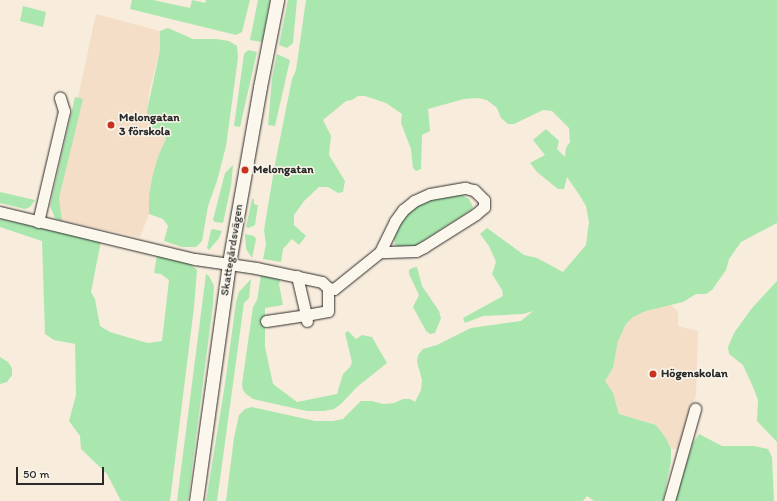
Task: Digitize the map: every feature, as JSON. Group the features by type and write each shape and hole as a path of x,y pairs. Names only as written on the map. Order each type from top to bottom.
{"street":[{"name":"Skattegårdsvägen","path":"196,501 229,264 277,0"},
{"path":"38,222 64,111 60,98"},
{"path":"0,212 195,259 297,276 322,282 328,288 336,288 380,252 395,221 403,210 414,201 430,194 465,188 474,190 484,200 484,207 476,214 424,247 416,250 380,252"},
{"path":"297,276 306,319"},
{"path":"266,322 306,319 328,311 328,288"},
{"path":"669,501 695,409"}],"shaded area":[{"name":"Melongatan 3 förskola","path":"96,14 160,31 160,50 149,93 147,120 153,129 163,132 166,139 159,154 149,195 149,214 140,237 62,221 54,208"},
{"name":"Högenskolan","path":"670,305 678,311 678,326 698,331 696,394 680,449 671,449 666,438 656,425 619,414 617,405 605,381 613,368 618,341 626,324 633,317 646,311"}],"green space":[{"path":"132,0 153,0 190,8 192,0 205,3 206,0 250,0 242,32 236,35 130,9"},
{"path":"258,0 270,0 262,42 250,40"},
{"path":"288,0 297,0 293,43 287,48 279,45"},
{"path":"306,0 777,0 777,223 741,242 729,259 726,270 712,290 706,294 696,294 683,302 646,311 633,317 626,324 618,341 613,368 605,381 613,393 619,414 656,425 666,438 671,449 671,461 663,501 594,501 587,496 583,501 226,501 234,438 239,415 245,409 252,407 315,421 333,421 343,419 361,401 372,401 383,404 394,403 403,399 410,399 415,402 421,390 422,380 417,362 418,355 423,349 437,345 471,328 521,321 533,311 523,314 483,316 465,323 463,318 503,296 502,290 492,274 496,262 489,246 480,234 487,228 524,255 537,258 563,272 586,245 589,222 586,206 580,196 567,177 564,189 558,189 537,172 530,163 545,155 533,140 546,129 559,141 557,149 565,157 566,148 570,142 569,128 552,111 543,110 514,124 508,124 501,118 497,108 487,100 478,98 464,99 428,109 430,131 422,135 421,169 416,171 413,168 411,149 401,123 402,114 386,103 365,96 358,96 352,100 346,101 323,120 331,136 329,155 345,181 343,192 338,193 328,187 319,187 304,201 294,215 294,225 306,236 299,245 292,239 283,249 281,262 263,259 266,244 264,230 275,164 292,79 296,70"},
{"path":"23,6 46,12 43,27 20,21"},
{"path":"168,28 193,39 216,39 229,41 237,46 238,58 226,146 217,181 208,206 202,241 196,247 182,247 164,241 168,226 163,219 149,214 149,195 153,174 159,154 166,139 163,132 153,129 147,120 147,111 160,50 160,31"},
{"path":"248,50 257,52 240,127 234,126 244,54"},
{"path":"277,54 290,60 275,126 268,125 272,78"},
{"path":"75,97 83,99 59,198 62,221 55,218 50,206"},
{"path":"233,165 231,186 223,223 215,222 213,220 225,173"},
{"path":"0,192 35,200 30,207 25,209 0,203"},
{"path":"462,195 469,199 473,207 471,210 415,246 397,247 395,245 394,238 398,227 409,211 417,205 442,196"},
{"path":"252,199 254,199 254,204 258,205 255,225 249,228 246,227"},
{"path":"0,219 101,241 91,292 95,299 100,326 110,332 148,343 162,341 169,280 161,274 154,273 157,255 190,264 197,270 194,307 170,501 121,501 107,474 81,449 80,436 69,421 76,395 75,344 54,340 45,334 42,241 0,227"},
{"path":"211,230 222,231 219,238 209,250 207,248"},
{"path":"245,234 254,236 256,239 252,258 246,249"},
{"path":"417,267 422,286 439,311 441,318 435,333 430,334 426,331 413,307 419,295 409,274 409,270"},
{"path":"206,274 209,276 214,286 213,304 188,501 177,501"},
{"path":"261,275 281,278 279,284 283,305 265,308 265,347 273,384 297,402 337,394 343,374 350,367 352,362 345,333 348,331 356,339 362,335 372,337 387,363 357,387 341,404 334,409 324,411 307,411 253,399 243,390 242,384 253,307 257,300"},
{"path":"251,279 249,298 244,303 217,501 206,501 225,384 236,302 239,292"},
{"path":"777,281 777,442 757,421 758,400 753,387 743,365 729,354 728,347 734,333 752,308"},
{"path":"0,357 8,362 12,368 12,375 7,382 0,384"},
{"path":"699,434 722,446 754,446 768,449 772,457 774,501 674,501 693,443"}],"place":[{"name":"Melongatan 3 förskola","path":"111,125"},
{"name":"Melongatan","path":"245,170"},
{"name":"Högenskolan","path":"653,374"}]}
